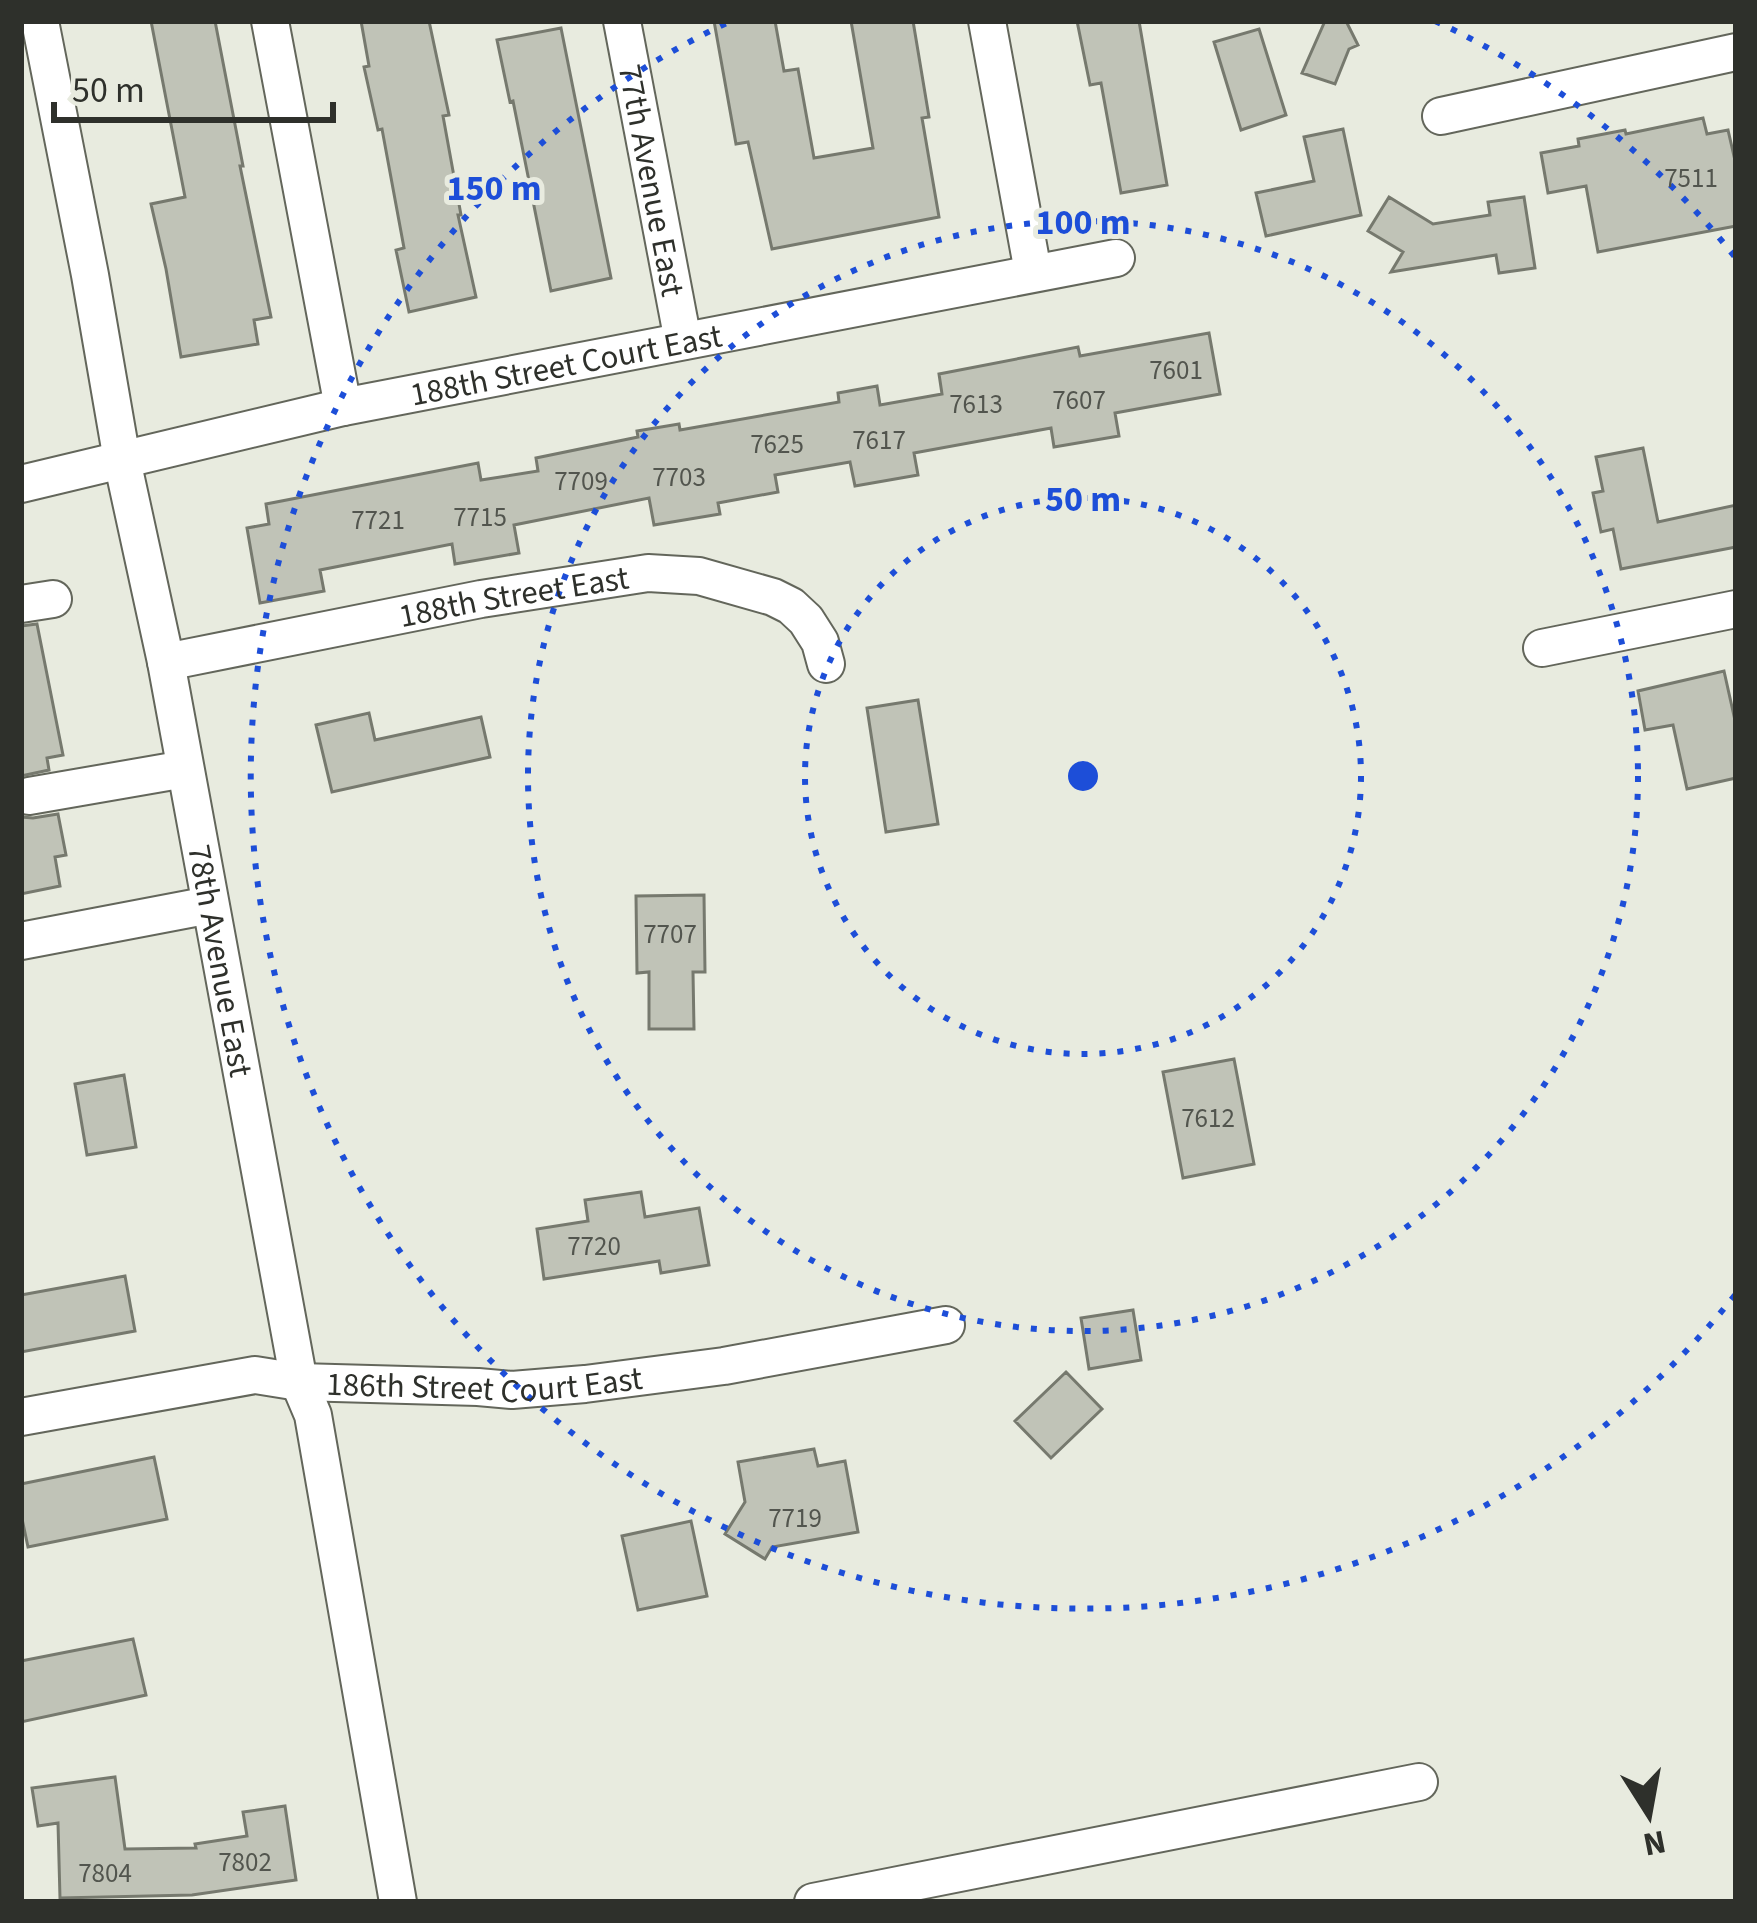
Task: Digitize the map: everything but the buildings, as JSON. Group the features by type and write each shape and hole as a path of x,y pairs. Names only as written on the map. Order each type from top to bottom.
{"street":[{"name":"78th Avenue East","path":"40,21 122,460 166,662 299,1382 313,1415 398,1902"},
{"path":"270,21 343,406"},
{"name":"77th Avenue East","path":"622,21 683,341"},
{"path":"987,21 1033,272"},
{"path":"1441,116 1736,52"},
{"name":"188th Street Court East","path":"21,484 343,406 1116,258"},
{"name":"188th Street East","path":"166,662 481,599 648,573 699,576 791,606 820,642 826,664"},
{"path":"1542,647 1736,609"},
{"path":"29,796 185,769"},
{"path":"21,941 210,905"},
{"name":"186th Street Court East","path":"21,1417 254,1375 299,1382 512,1390 724,1366 946,1325"},
{"path":"814,1902 1419,1782"}]}
